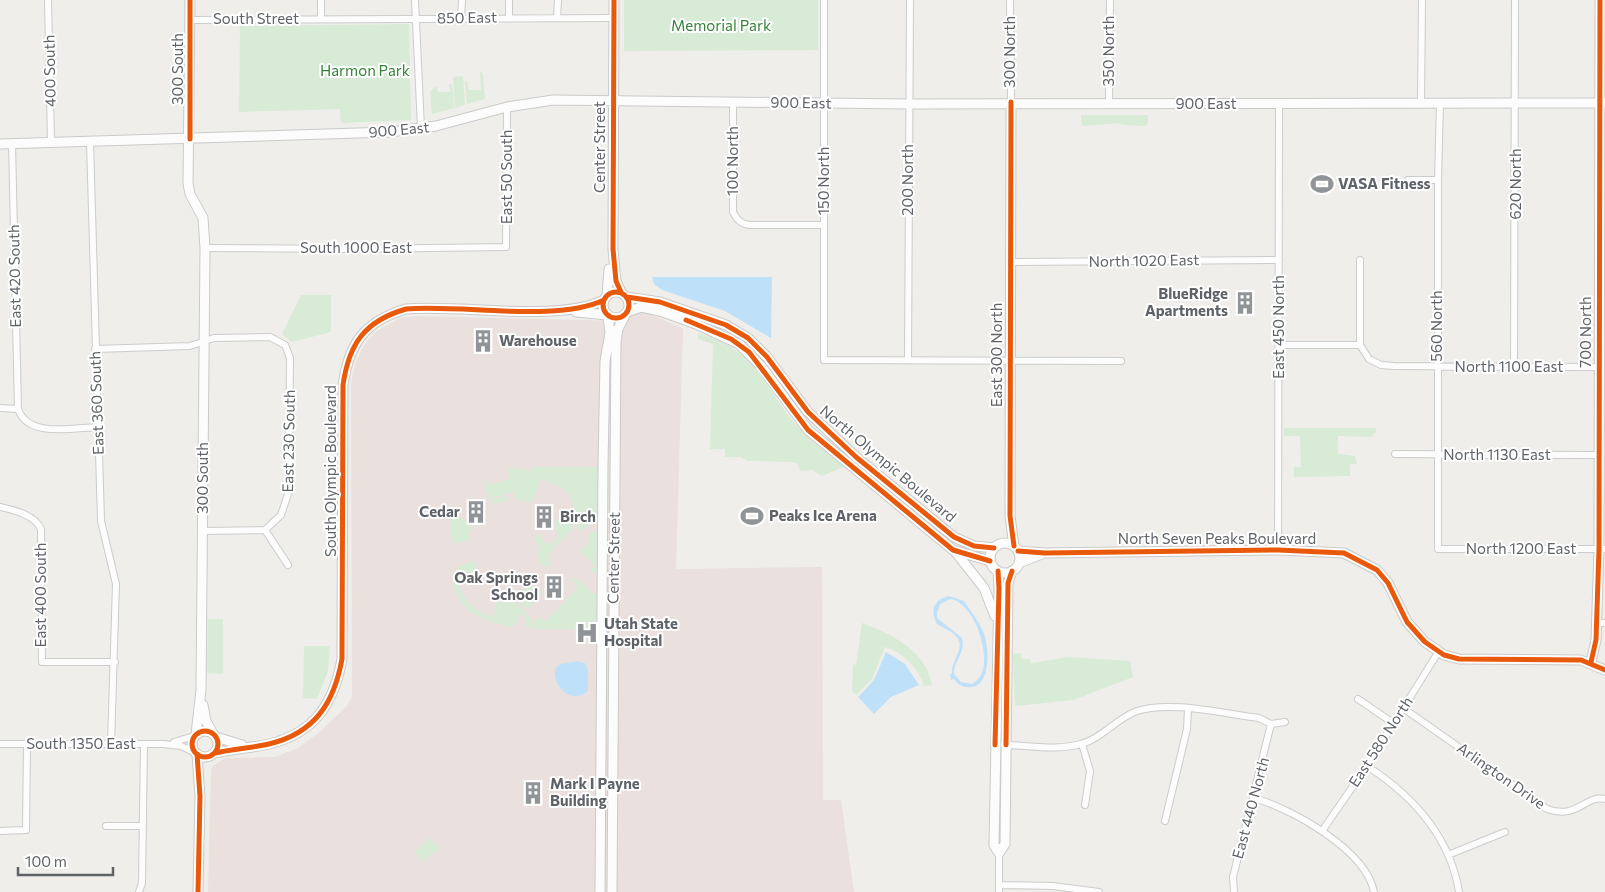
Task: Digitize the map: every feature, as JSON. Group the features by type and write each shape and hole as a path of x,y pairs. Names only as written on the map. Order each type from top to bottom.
{"street":[{"name":"400 South","path":"48,0 51,142"},
{"name":"300 South","path":"190,0 190,138 188,183 194,203 203,218 205,248 201,690 195,736"},
{"path":"321,0 321,19"},
{"path":"415,0 421,128"},
{"path":"461,19 462,0"},
{"path":"509,0 509,18"},
{"path":"557,18 558,0"},
{"name":"Center Street","path":"614,0 613,249 616,281 624,295"},
{"name":"150 North","path":"824,0 824,360 908,360"},
{"name":"200 North","path":"908,360 910,0"},
{"name":"300 North","path":"1010,0 1010,164"},
{"name":"350 North","path":"1109,103 1110,0"},
{"path":"1421,102 1422,0"},
{"name":"620 North","path":"1514,367 1515,0"},
{"name":"700 North","path":"1591,662 1601,623 1602,476 1599,455 1602,402 1599,367 1602,328 1602,103 1600,0"},
{"name":"850 East","path":"321,19 614,18"},
{"name":"South Street","path":"190,20 321,19"},
{"name":"900 East","path":"0,144 390,132 441,125 507,107 553,100 908,104 1010,102 1279,104 1421,102 1602,103"},
{"name":"100 North","path":"733,102 734,212 738,220 750,226 824,225"},
{"name":"560 North","path":"1438,549 1437,366 1440,102"},
{"name":"East 450 North","path":"1278,550 1279,260 1277,162 1279,104"},
{"name":"East 50 South","path":"506,247 507,107"},
{"name":"East 360 South","path":"90,142 101,521 116,584 111,744"},
{"name":"East 420 South","path":"12,143 18,409"},
{"name":"East 300 North","path":"1010,164 1010,516 1016,548"},
{"path":"1408,180 1438,180"},
{"name":"South 1000 East","path":"205,248 356,249 506,247"},
{"name":"Center Street","path":"606,297 610,259 613,249"},
{"name":"North 1020 East","path":"1010,262 1279,260"},
{"path":"1279,344 1360,345 1360,260"},
{"path":"614,292 624,295 629,304 626,314 618,318 608,315 604,308 606,297 614,292"},
{"name":"North Olympic Boulevard","path":"624,295 660,302 726,325 748,338 767,356 808,412 856,457 954,537 974,546 997,546"},
{"name":"South Olympic Boulevard","path":"558,310 589,306 606,297"},
{"name":"North Olympic Boulevard","path":"626,314 642,307 653,309 696,324 739,344 761,366 808,430 953,550 990,562"},
{"name":"South Olympic Boulevard","path":"213,755 286,738 302,730 328,705 339,678 342,659 343,385 346,364 354,345 376,321 406,309 558,310 608,315"},
{"name":"Center Street","path":"612,892 616,335 626,314"},
{"name":"Center Street","path":"600,892 603,458 605,361 610,332 608,315"},
{"name":"East 230 South","path":"204,341 214,338 270,337 285,345 290,358 289,491 281,515 265,530"},
{"path":"95,349 190,346 204,341"},
{"name":"North 1100 East","path":"1360,345 1369,359 1381,364 1599,367"},
{"path":"908,360 1121,361"},
{"path":"605,382 616,382"},
{"path":"0,408 18,409 25,422 35,428 97,427"},
{"name":"North 1130 East","path":"1396,454 1599,455"},
{"path":"603,458 615,459"},
{"name":"East 400 South","path":"0,507 12,509 33,519 41,529 42,662 115,662"},
{"name":"East 300 North","path":"997,546 1010,516"},
{"path":"203,532 265,530 288,565"},
{"path":"603,536 614,536"},
{"path":"999,853 1005,844 1008,583 1012,571 1019,562 1016,548 997,546 990,562 998,571 999,588 994,845 999,853 999,888 1053,886 1099,892"},
{"name":"North Seven Peaks Boulevard","path":"1016,548 1045,553 1278,550 1344,553 1377,570 1388,582 1402,615 1425,642 1439,651 1459,658 1581,660 1591,662 1605,670"},
{"name":"North 1200 East","path":"1438,549 1602,549"},
{"path":"953,550 984,588 992,605 997,626"},
{"name":"North Seven Peaks Boulevard","path":"1019,562 1045,553"},
{"path":"998,571 1012,571"},
{"path":"602,602 613,602"},
{"name":"East 580 North","path":"1322,830 1367,766 1439,651"},
{"name":"300 South","path":"201,690 204,715 215,735"},
{"path":"1358,699 1393,723"},
{"path":"601,707 612,707"},
{"path":"995,745 1064,746 1082,744 1137,711 1173,707 1259,718 1271,724 1285,722"},
{"name":"Arlington Drive","path":"1403,708 1548,809 1568,812 1595,799 1605,799"},
{"path":"1164,821 1187,729 1188,709"},
{"name":"East 440 North","path":"1234,892 1233,877 1271,724"},
{"path":"198,892 200,796 196,753 192,745 195,736 205,731 215,735 218,745 203,776 200,796"},
{"name":"South Olympic Boulevard","path":"215,735 230,742 255,746"},
{"name":"South 1350 East","path":"163,744 182,741 195,736"},
{"name":"South 1350 East","path":"0,744 163,744 181,746 196,753"},
{"path":"0,830 26,830 28,744"},
{"path":"139,892 142,883 144,744"},
{"path":"1082,744 1090,771 1085,805"},
{"path":"196,753 203,757 213,755"},
{"path":"1367,766 1405,794 1423,812 1448,855 1459,892"},
{"path":"1254,798 1271,802 1322,830 1343,846 1360,866 1374,892"},
{"path":"106,826 142,826"},
{"path":"1448,855 1505,832"},
{"path":"600,846 612,845"},
{"path":"600,866 612,866"}],"shaded area":[{"name":"Utah State Hospital","path":"642,311 683,328 676,569 822,567 823,800 841,800 854,892 208,892 211,770 213,766 225,758 275,757 298,748 321,731 347,706 352,696 351,383 355,365 363,347 375,332 400,318 415,316 626,321 632,315"}],"green space":[{"name":"Memorial Park","path":"624,0 818,0 818,50 624,51"},
{"name":"Harmon Park","path":"409,24 411,120 341,123 340,109 239,112 240,26"},
{"path":"480,71 483,74 485,99 467,104 465,81 467,81 469,90 481,90"},
{"path":"463,76 465,105 455,108 453,77"},
{"path":"449,84 452,84 454,108 432,114 430,92 436,86 438,92 450,92"},
{"path":"1081,115 1148,115 1148,123 1146,126 1121,125 1120,123 1083,126 1081,124"},
{"path":"301,295 331,295 331,332 292,342 282,334"},
{"path":"698,333 733,348 745,357 799,428 844,467 822,476 812,470 800,471 798,464 792,462 748,461 740,457 725,457 725,449 710,449 713,344 698,339"},
{"path":"1284,428 1376,428 1376,432 1371,437 1338,436 1338,454 1355,456 1357,464 1350,464 1350,476 1294,477 1294,467 1301,467 1300,436 1284,436"},
{"path":"507,467 525,470 526,467 527,471 531,470 531,467 600,467 600,523 590,524 581,531 578,531 571,497 560,487 540,479 535,498 531,503 516,499 514,492 492,498 492,500 508,496 509,500 493,504 488,499 484,482 487,481 488,485 510,479"},
{"path":"450,516 467,520 472,525 468,541 453,544"},
{"path":"575,518 574,527 556,546 552,541 558,539 554,522 559,519 560,521"},
{"path":"599,531 599,576 591,570 595,566 580,551 589,542 587,536 592,532"},
{"path":"541,533 544,543 550,542 555,547 549,554 550,564 546,568 537,561 540,558 536,553 541,547 533,539"},
{"path":"475,561 478,574 476,578 460,582 457,566"},
{"path":"575,576 592,593 599,593 599,629 534,629 534,622 541,617 544,621 550,617 578,587 572,580"},
{"path":"458,582 466,600 486,614 493,616 497,599 500,596 513,599 533,621 532,629 526,627 525,615 520,613 516,624 510,627 474,614 461,602 456,593 453,583"},
{"path":"529,584 543,593 527,609 516,598 518,590 522,591"},
{"path":"208,619 223,619 223,674 207,673"},
{"path":"862,623 884,632 906,645 923,662 929,673 932,685 924,686 914,667 904,657 885,647 872,679 856,695 852,691 853,664 856,665"},
{"path":"304,646 330,646 328,671 317,699 303,698"},
{"path":"1021,653 1022,659 1030,659 1031,663 1069,657 1130,661 1133,677 1073,700 1015,706 1013,654"},
{"path":"430,838 439,849 423,862 415,851"}],"water":[{"path":"652,277 772,277 771,338 725,311 662,290 654,284"},
{"path":"949,596 964,601 984,632 987,667 982,681 977,685 966,687 954,679 951,680 950,674 952,674 953,664 960,644 953,633 937,624 935,619 935,606 944,597","holes":["950,599 960,603 968,611 976,624 984,652 984,666 980,677 972,684 961,682 954,674 955,665 961,653 962,638 937,618 940,604"]},
{"path":"886,652 905,664 919,685 891,697 874,714 858,697 874,680"},
{"path":"578,661 585,663 588,670 588,691 576,696 564,692 560,688 555,676 555,669 560,664"}],"cycle path":[{"path":"190,0 190,139"},
{"path":"614,0 613,249 616,281 621,292"},
{"path":"1591,662 1596,640 1599,549 1600,0"},
{"path":"1011,102 1010,516 1014,546"},
{"path":"616,292 625,296 629,305 625,314 616,318 607,314 603,305 607,296 616,292"},
{"path":"627,297 660,302 726,325 748,338 767,357 808,412 856,457 954,537 974,546 994,548"},
{"path":"215,753 269,744 299,732 320,714 334,689 342,659 343,385 350,357 361,336 380,320 406,309 429,308 535,312 584,307 604,300"},
{"path":"686,320 731,339 749,352 808,430 953,550 990,561"},
{"path":"1018,551 1045,553 1278,550 1344,553 1377,570 1388,583 1407,622 1425,642 1444,655 1459,659 1581,660 1605,670"},
{"path":"995,745 998,571"},
{"path":"1006,745 1008,583 1012,571"},
{"path":"205,731 214,735 218,744 214,753 205,757 196,753 192,744 196,735 205,731"},
{"path":"197,754 200,796 198,892"}],"place":[{"name":"VASA Fitness","path":"1322,184"},
{"name":"BlueRidge Apartments","path":"1245,303"},
{"name":"Warehouse","path":"483,341"},
{"name":"Cedar","path":"476,512"},
{"name":"Peaks Ice Arena","path":"752,516"},
{"name":"Birch","path":"544,517"},
{"name":"Oak Springs School","path":"554,587"},
{"name":"Utah State Hospital","path":"587,633"},
{"name":"Mark I Payne Building","path":"533,793"}]}
